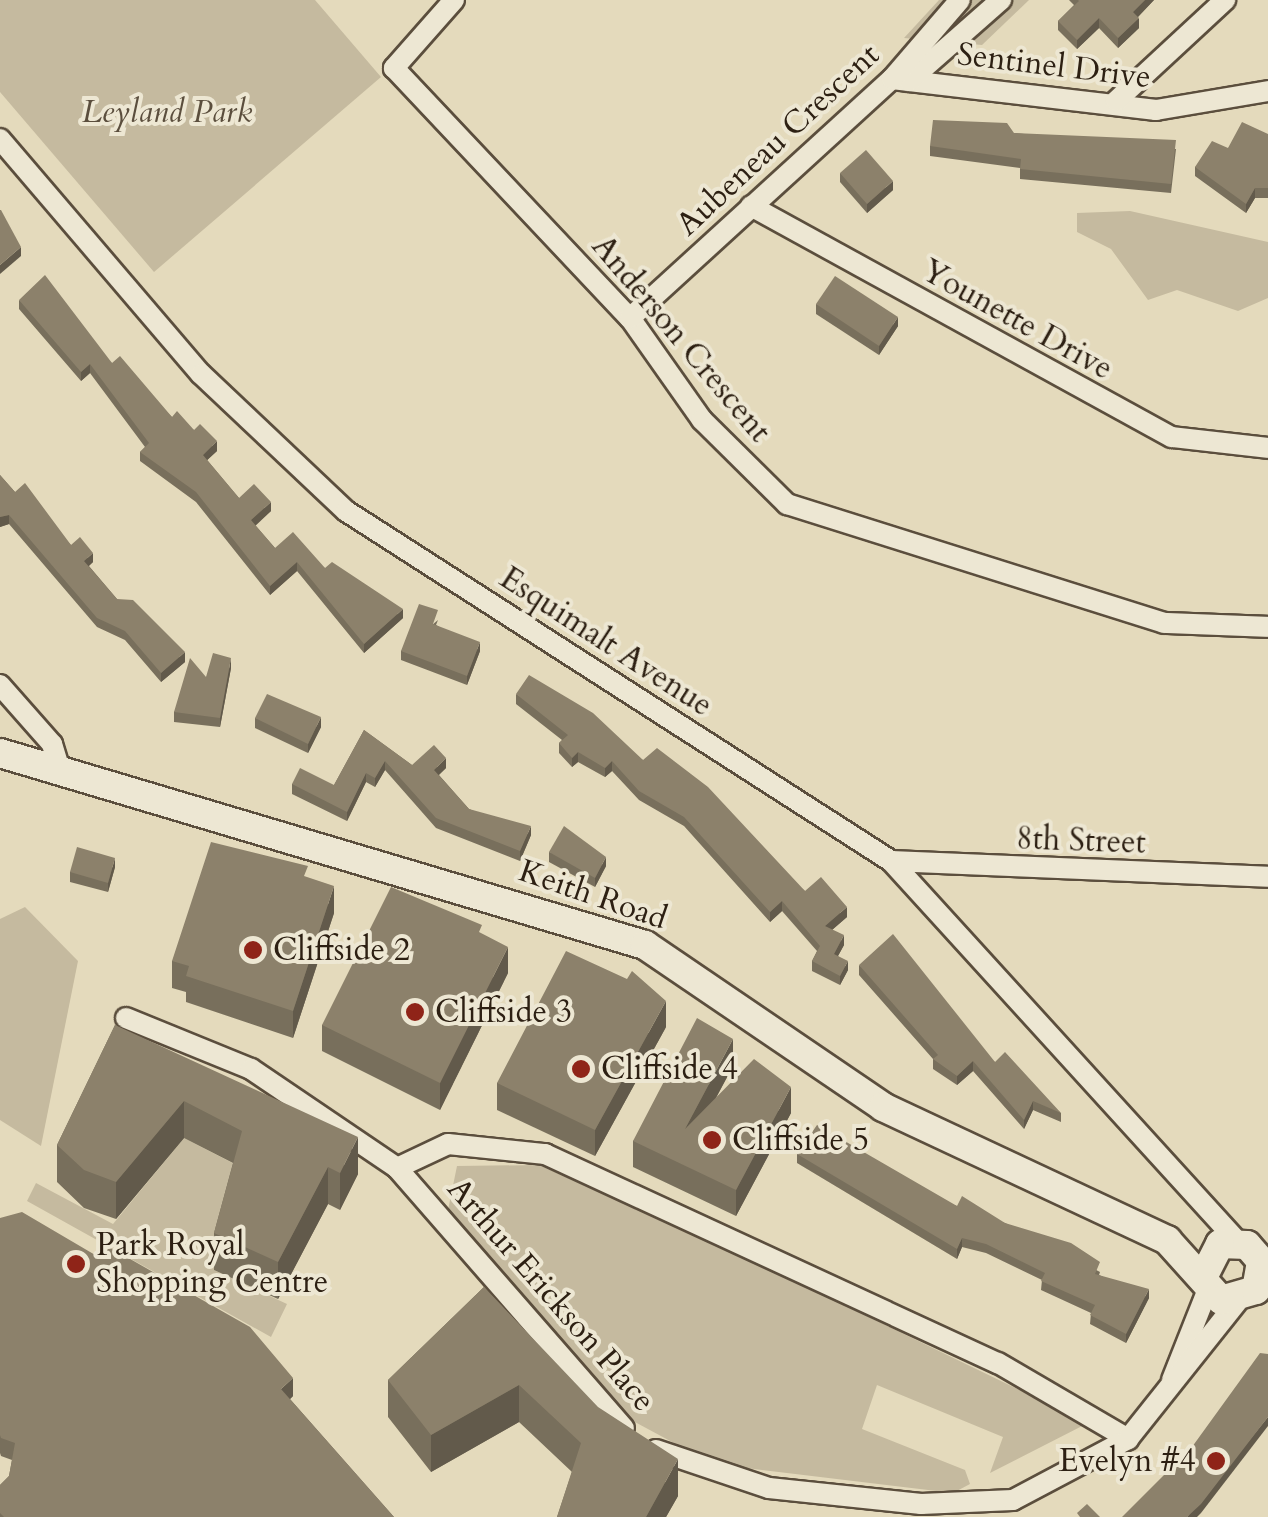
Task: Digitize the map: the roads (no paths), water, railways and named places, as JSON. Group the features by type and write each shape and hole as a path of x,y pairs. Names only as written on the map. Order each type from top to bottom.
{"street":[{"name":"Anderson Crescent","path":"454,0 394,68 630,318 702,420 787,504 1164,623 1268,627"},
{"name":"Aubeneau Crescent","path":"901,80 960,0"},
{"name":"Aubeneau Crescent","path":"630,318 751,206 1001,0"},
{"path":"1116,101 1225,0"},
{"name":"Sentinel Drive","path":"901,80 1116,101 1156,110 1268,90"},
{"name":"Esquimalt Avenue","path":"0,139 201,374 346,511 891,861 1182,1190 1222,1246"},
{"name":"Younette Drive","path":"751,206 1172,437 1268,448"},
{"path":"0,686 52,744 60,771"},
{"name":"Keith Road","path":"0,753 645,945 883,1107 1167,1240 1222,1246"},
{"name":"8th Street","path":"891,861 1268,878"},
{"name":"Arthur Erickson Place","path":"126,1018 251,1068 397,1168 611,1417 660,1453 770,1488 921,1504 1016,1509 1128,1440 1257,1290"},
{"path":"397,1168 448,1144 545,1154 998,1363 1128,1440"},
{"name":"Keith Road","path":"1167,1240 1205,1284"},
{"path":"1222,1246 1255,1252 1257,1290 1205,1284 1222,1246"},
{"name":"Arthur Erickson Place","path":"1171,1389 1205,1284"}],"place":[{"name":"Cliffside 2","path":"253,950"},
{"name":"Cliffside 3","path":"415,1012"},
{"name":"Cliffside 4","path":"581,1069"},
{"name":"Cliffside 5","path":"712,1140"},
{"name":"Park Royal Shopping Centre","path":"76,1264"},
{"name":"Evelyn #4","path":"1216,1461"}],"park label":[{"name":"Leyland Park","path":"167,112"}]}
